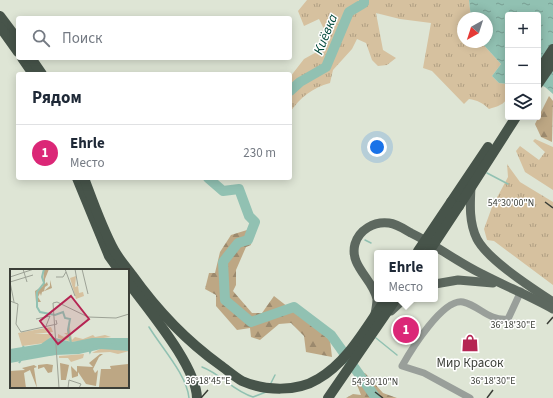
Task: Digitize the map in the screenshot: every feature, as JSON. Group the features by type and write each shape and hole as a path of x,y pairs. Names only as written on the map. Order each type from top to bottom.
{"highway":[{"path":"0,16 16,37"},
{"path":"0,27 16,49"},
{"path":"541,67 553,49"},
{"path":"23,60 32,72"},
{"path":"32,60 41,72"},
{"path":"541,80 553,62"},
{"path":"455,204 471,187 506,120"},
{"path":"422,250 485,158 514,120"},
{"path":"78,180 112,253 125,269"},
{"path":"85,180 119,269"},
{"path":"129,274 169,322 211,358 241,380 253,385 273,389 297,387 317,380 336,367 379,316 393,302"},
{"path":"129,283 179,353 197,390 197,398"},
{"path":"328,398 379,316 385,302"}],"main road":[{"path":"471,187 471,218 477,238 491,256 553,302"},
{"path":"374,291 372,285 361,271 355,259 354,252 357,239 369,226 388,223 429,242 482,274 521,291 553,309"},
{"path":"361,271 374,278"},
{"path":"438,283 458,280 473,280 506,285"},
{"path":"377,302 379,316 400,302"}],"street":[{"path":"470,398 424,373 402,366 430,322 452,303 463,302 498,320 508,319 521,291"}],"green space":[{"path":"307,0 469,0 470,12 457,12 457,48 486,48 501,64 492,76 499,83 505,84 505,101 499,106 489,109 480,102 472,99 469,99 464,104 432,71 423,68 431,23 400,19 376,13 383,50 396,58 387,65 378,66 372,60 366,43 357,39 352,49 333,70 330,83 307,94 292,110 292,74 304,59 322,49 325,31 319,19 304,26 298,11"},
{"path":"549,96 553,101 552,142 541,137 535,124 537,120 541,120 541,112"},
{"path":"535,139 553,147 553,190 525,172 516,151 520,146 539,160 545,152 533,141"},
{"path":"507,164 520,182 553,202 553,285 494,241 487,240 484,229 492,207 508,177"},
{"path":"247,230 251,245 246,247 236,270 236,285 233,291 252,313 262,313 274,296 330,340 332,357 306,352 304,336 291,323 279,324 260,340 251,337 250,328 237,330 216,306 216,295 205,289 209,273 215,273 220,252 231,235"},
{"path":"365,373 383,393 397,398 346,398 353,394 361,395 354,377"}],"water":[{"path":"469,0 553,0 553,94 541,85 541,12 505,12 505,84 499,83 492,76 501,64 486,48 493,48 493,12 470,12"}],"waterway":[{"name":"Киёвка","path":"292,89 300,82 326,67 349,12 364,3 364,0"},
{"path":"487,173 508,184"},
{"name":"Киёвка","path":"210,180 223,191 239,189 249,216 255,222 248,240 238,243 223,262 225,300 251,322 294,307 331,335 376,398"},
{"path":"365,240 371,243"},
{"path":"149,327 179,371 184,380 189,398"},
{"path":"376,338 397,355"},
{"path":"202,367 209,370 239,391 253,397 266,392"},
{"path":"271,383 275,375"}],"place":[{"name":"Ehrle","path":"406,330"},
{"name":"Мир Красок","path":"470,343"}]}
